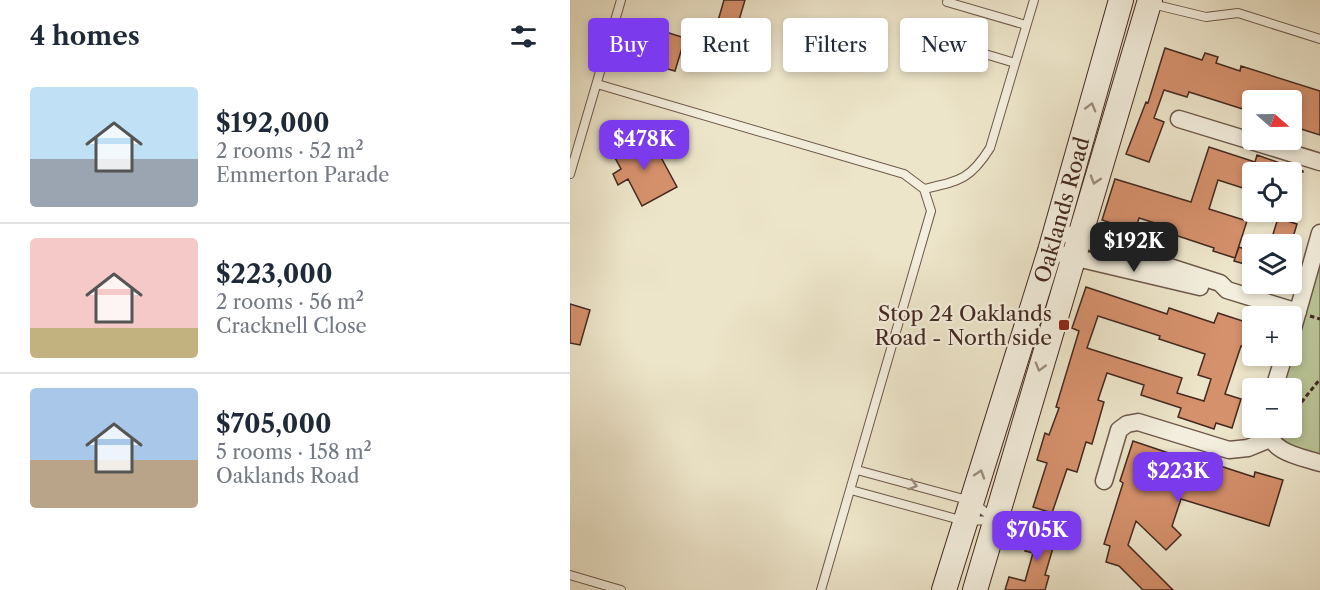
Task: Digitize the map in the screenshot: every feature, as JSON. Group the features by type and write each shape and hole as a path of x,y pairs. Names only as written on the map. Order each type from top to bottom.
{"main road":[{"name":"Oaklands Road","path":"975,590 996,520 1121,0"},
{"name":"Oaklands Road","path":"944,590 968,511 1064,244 1145,1"}],"street":[{"path":"1179,119 1320,162"},
{"path":"1300,306 1320,233"},
{"path":"1064,244 1220,283 1227,290 1279,306"},
{"path":"1104,481 1119,430 1132,422 1229,450 1243,450 1261,438"},
{"path":"1272,438 1285,453 1320,463"}],"lane":[{"path":"570,174 621,0"},
{"path":"924,189 952,183 966,177 978,167 990,148 1034,0"},
{"path":"1145,1 1206,17 1238,14 1320,39"},
{"path":"947,2 1026,25"},
{"path":"988,55 1015,63"},
{"path":"597,84 904,174 924,189 931,211 821,590"},
{"path":"857,470 996,520"},
{"path":"851,490 968,511 996,520"},
{"path":"570,575 621,590"}],"path":[{"path":"1302,402 1320,379"}],"green space":[{"path":"1320,261 1320,455 1292,448 1279,438 1302,438 1302,378 1285,378 1289,366 1302,366 1302,321"}],"building":[{"path":"724,0 745,0 740,18 719,18"},
{"path":"669,33 681,37 681,51 675,71 669,69"},
{"path":"1165,48 1202,60 1205,53 1218,57 1216,63 1240,71 1241,66 1320,91 1320,135 1302,129 1302,90 1242,90 1242,109 1189,92 1187,97 1164,90 1154,118 1164,122 1149,162 1126,154 1146,102 1148,103"},
{"path":"650,137 677,187 642,206 628,179 618,185 613,174 621,169 614,156 640,140 641,142"},
{"path":"1209,147 1255,162 1242,162 1242,188 1218,180 1209,209 1247,222 1235,258 1213,251 1214,248 1172,234 1174,229 1139,218 1135,231 1102,220 1115,179 1191,202"},
{"path":"1257,155 1277,162 1255,162"},
{"path":"1277,222 1297,224 1294,234 1273,234"},
{"path":"1239,247 1242,248 1242,263 1234,261"},
{"path":"1086,287 1167,314 1169,308 1214,323 1218,313 1242,321 1242,346 1225,394 1241,399 1232,428 1216,423 1214,429 1178,417 1181,408 1141,395 1144,385 1107,373 1098,400 1104,402 1092,444 1086,442 1077,472 1067,469 1052,513 1033,507 1047,463 1037,460 1045,433 1049,435 1059,408 1056,407 1079,331 1072,328","holes":["1098,316 1160,336 1159,339 1205,354 1198,375 1211,379 1204,401 1177,393 1182,378 1087,348"]},
{"path":"570,304 590,310 580,345 570,343"},
{"path":"1133,441 1213,468 1214,464 1254,477 1255,472 1283,480 1269,526 1181,499 1172,526 1181,535 1166,550 1136,521 1128,545 1173,590 1143,590 1119,566 1106,562 1110,546 1104,544"},
{"path":"1042,526 1058,531 1045,575 1049,576 1045,590 1005,590 1009,577 1025,581 1033,553 1025,551 1030,536 1038,539"}],"place":[{"name":"Stop 24 Oaklands Road - North side","path":"1064,325"}]}
